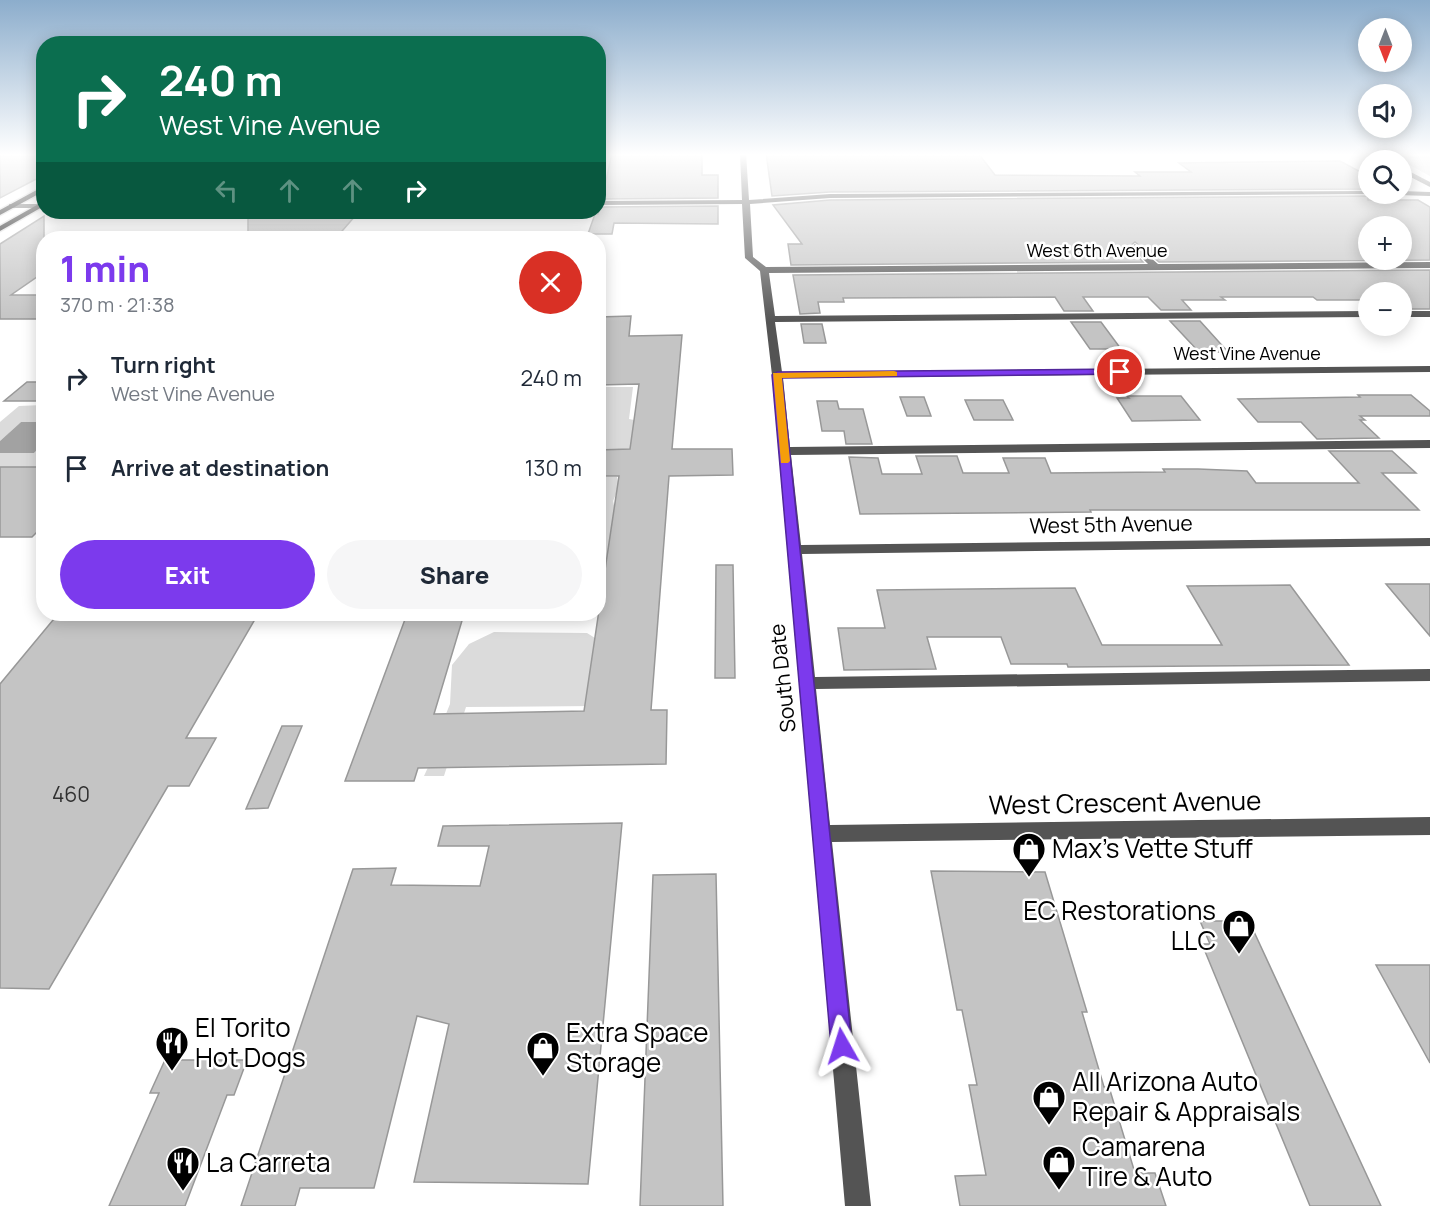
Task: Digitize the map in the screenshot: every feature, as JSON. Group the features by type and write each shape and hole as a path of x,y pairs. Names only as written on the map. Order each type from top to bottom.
{"main road":[{"path":"0,229 35,209"}],"street":[{"name":"South Date","path":"746,209 749,258 764,270 777,375 858,1206"},
{"path":"1136,247 1156,267"},
{"name":"West 6th Avenue","path":"764,270 1430,265"},
{"path":"770,319 1358,314"},
{"path":"1412,314 1430,314"},
{"name":"West Vine Avenue","path":"777,375 1430,369"},
{"path":"784,451 1430,444"},
{"name":"West 5th Avenue","path":"793,550 1430,542"},
{"path":"806,683 1430,675"},
{"name":"West Crescent Avenue","path":"821,834 1430,826"}],"shaded area":[{"path":"606,387 633,387 629,419 634,420 630,451 606,451"},
{"path":"36,405 36,422 21,422 0,441 0,422 19,406"},
{"path":"21,422 36,422 36,451 34,453 0,453 0,441"},
{"path":"36,451 36,467 0,467 0,453 34,453"},
{"path":"606,477 617,477 619,487 613,501 616,514 612,562 606,562"},
{"path":"494,632 587,633 595,638 598,655 595,706 466,707 444,776 424,776 436,750 439,731 450,704 452,665 469,644"}],"building":[{"path":"606,209 718,209 718,224 614,223 612,234 606,234 606,231 589,231 593,219 606,219"},
{"path":"776,209 1430,209 1430,260 1412,260 1412,216 1358,216 1358,261 1159,262 1135,242 1129,247 1143,262 791,265 788,244 802,244"},
{"path":"39,219 44,219 44,231 36,231 36,278 11,295 36,295 36,319 0,319 0,244"},
{"path":"248,219 353,219 342,231 248,231"},
{"path":"1430,270 1430,309 1412,309 1412,282 1358,282 1358,300 1317,300 1313,297 1221,297 1225,300 1182,300 1191,310 1161,310 1148,297 1083,297 1093,311 1064,311 1055,297 843,298 844,302 818,302 820,313 800,314 793,275"},
{"path":"631,316 629,336 682,335 672,449 732,449 733,475 669,476 651,710 667,710 666,764 418,768 414,781 345,781 404,621 462,621 434,714 584,711 597,621 606,621 606,563 619,476 606,476 606,450 630,449 639,384 606,385 606,317"},
{"path":"1170,321 1200,321 1228,352 1199,352"},
{"path":"1071,322 1101,322 1121,349 1090,349"},
{"path":"801,324 822,324 826,343 804,343"},
{"path":"27,382 36,382 36,401 4,401"},
{"path":"1358,395 1411,395 1430,411 1430,416 1360,416 1365,420 1360,420 1379,438 1317,439 1301,422 1258,422 1238,399 1360,397"},
{"path":"1127,396 1181,396 1200,420 1132,421 1117,398 1129,398"},
{"path":"900,397 924,397 931,416 907,416"},
{"path":"965,400 1003,400 1013,420 974,420"},
{"path":"817,401 837,401 839,409 863,409 872,444 846,444 844,431 822,431"},
{"path":"1329,451 1392,451 1416,473 1382,473 1419,510 1090,510 1091,512 860,514 849,457 878,458 882,474 922,474 916,456 957,456 963,473 1009,473 1003,458 1045,458 1051,473 1165,472 1163,469 1198,469 1247,471 1256,483 1359,483"},
{"path":"0,467 36,467 36,533 32,537 0,537"},
{"path":"716,565 733,565 735,678 715,678"},
{"path":"1386,584 1430,584 1430,636"},
{"path":"1290,585 1349,665 1068,667 1067,664 1011,664 1001,637 927,637 936,669 844,670 838,628 885,628 877,590 1075,588 1102,645 1222,645 1187,586"},
{"path":"52,621 254,621 186,738 216,738 189,786 168,786 49,989 0,988 0,684"},
{"path":"282,726 302,726 268,808 246,809"},
{"path":"622,823 588,1184 414,1182 449,1024 417,1016 374,1188 300,1188 295,1206 241,1206 353,869 396,868 391,885 480,886 489,846 438,846 443,826"},
{"path":"931,871 1045,872 1087,1012 1082,1012 1104,1087 1109,1087 1135,1173 1155,1173 1166,1206 960,1206 955,1176 986,1175 969,1085 977,1085 962,1010 957,1010"},
{"path":"716,874 723,1206 640,1206 653,875"},
{"path":"1200,921 1249,921 1381,1206 1310,1206 1202,944 1210,944"},
{"path":"1376,965 1430,965 1430,1063"},
{"path":"165,1060 247,1060 234,1095 227,1095 185,1206 109,1206 159,1093 150,1093"}],"slow traffic":[{"path":"784,461 777,375 894,374"}],"place":[{"name":"Max's Vette Stuff","path":"1029,878"},
{"name":"EC Restorations LLC","path":"1239,955"},
{"name":"El Torito Hot Dogs","path":"172,1072"},
{"name":"Extra Space Storage","path":"543,1077"},
{"name":"All Arizona Auto Repair & Appraisals","path":"1049,1126"},
{"name":"Camarena Tire & Auto","path":"1059,1191"},
{"name":"La Carreta","path":"183,1192"}],"route":[{"path":"842,1046 777,375 1120,372"}]}
